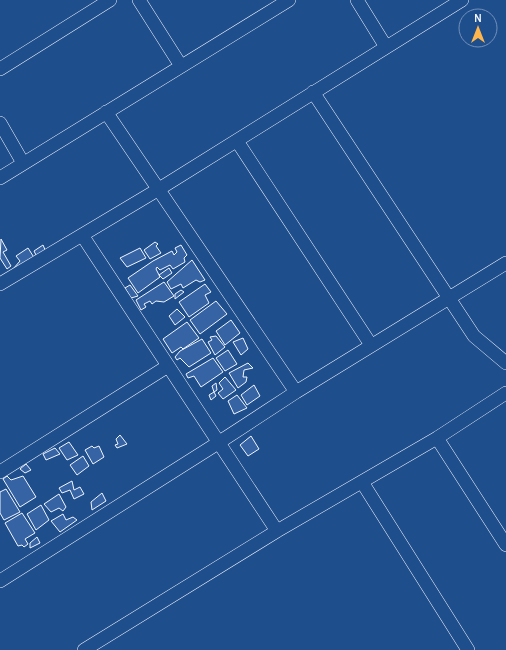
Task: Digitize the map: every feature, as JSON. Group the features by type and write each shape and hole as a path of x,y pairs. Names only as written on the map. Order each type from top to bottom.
{"street":[{"path":"0,69 110,0"},
{"path":"139,0 181,66"},
{"path":"0,178 289,0"},
{"path":"357,0 386,47"},
{"path":"0,284 237,141 462,0"},
{"path":"313,92 448,299 477,339 506,364"},
{"path":"106,112 296,392"},
{"path":"0,123 23,163"},
{"path":"237,141 371,345"},
{"path":"82,235 277,531"},
{"path":"0,581 296,392 506,263"},
{"path":"0,472 168,366"},
{"path":"84,650 277,531 437,438 506,393"},
{"path":"437,438 501,525 506,545"},
{"path":"362,482 465,649"}],"building":[{"path":"1,239 7,250 3,252 11,266 7,269 0,258"},
{"path":"155,242 158,244 156,246 161,253 150,259 144,250"},
{"path":"43,245 46,252 37,257 34,251"},
{"path":"181,245 187,255 184,258 185,262 173,269 170,265 160,270 157,267 156,269 160,277 138,293 128,278 153,261 172,251 174,255 177,252 175,248"},
{"path":"28,248 35,259 13,269 20,261 16,256"},
{"path":"140,248 146,258 127,267 120,258"},
{"path":"192,260 205,280 200,282 196,280 183,288 181,284 171,289 167,282"},
{"path":"169,268 172,273 163,279 159,275"},
{"path":"164,282 174,296 164,302 156,301 152,304 150,301 144,304 146,307 141,310 136,300"},
{"path":"205,284 211,292 205,295 209,303 189,317 179,302"},
{"path":"130,285 138,296 131,298 125,288"},
{"path":"181,290 184,292 175,299 175,294"},
{"path":"216,301 227,314 200,334 190,320"},
{"path":"177,309 185,317 175,325 169,316"},
{"path":"231,320 240,333 225,345 216,331"},
{"path":"187,322 199,338 183,349 181,347 172,353 163,339"},
{"path":"216,336 225,347 215,355 208,342 212,340 210,337"},
{"path":"243,338 248,349 241,355 233,342"},
{"path":"202,339 211,353 189,367 180,358 177,360 175,357 180,351"},
{"path":"228,350 237,364 225,371 216,358"},
{"path":"213,358 223,372 201,387 194,376 188,378 186,374"},
{"path":"248,363 253,368 244,370 243,377 247,377 246,382 238,388 229,373"},
{"path":"225,377 236,390 223,399 218,393 223,389 219,383"},
{"path":"216,383 217,390 214,392 212,386"},
{"path":"254,385 260,396 247,405 241,395"},
{"path":"214,392 216,396 211,400 209,395"},
{"path":"237,395 247,408 234,414 228,401"},
{"path":"120,435 127,444 117,448 115,445 118,444 116,439"},
{"path":"251,436 259,449 248,456 240,445"},
{"path":"69,442 78,455 67,460 59,448"},
{"path":"92,446 94,448 99,446 104,457 93,464 85,450"},
{"path":"55,448 60,454 46,460 43,454"},
{"path":"83,456 89,466 77,475 70,465"},
{"path":"26,464 31,470 25,473 20,469"},
{"path":"7,476 11,480 23,476 36,497 20,507 3,479"},
{"path":"72,481 74,490 80,487 84,494 74,499 70,490 62,493 59,488"},
{"path":"6,489 20,512 4,520 0,513 0,492"},
{"path":"102,493 106,501 92,510 91,502"},
{"path":"59,494 66,507 63,511 59,508 51,512 44,504"},
{"path":"41,505 49,520 36,530 27,514"},
{"path":"22,513 35,533 25,539 28,544 24,547 22,545 18,546 5,523"},
{"path":"63,514 66,520 73,517 77,520 60,532 51,521"},
{"path":"37,537 40,543 30,548 30,543"}]}
